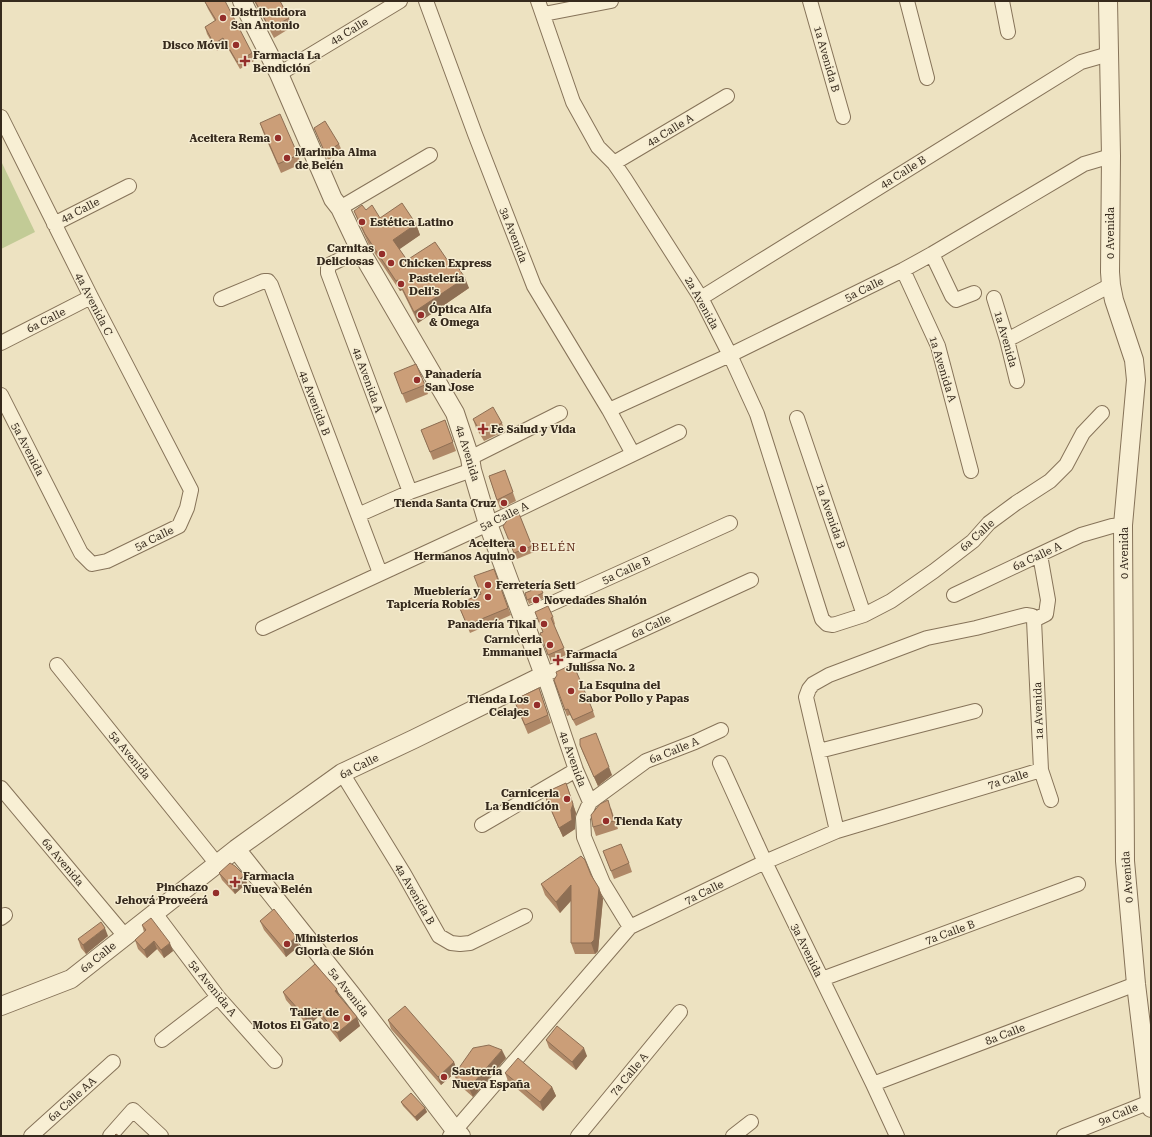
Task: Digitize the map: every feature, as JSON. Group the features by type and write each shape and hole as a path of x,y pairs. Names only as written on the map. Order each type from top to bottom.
{"street":[{"name":"4a Avenida","path":"242,1 279,74 332,199 340,208 360,250 456,413 488,524 544,675 576,770 590,802"},
{"name":"4a Calle","path":"279,74 400,1"},
{"name":"3a Avenida","path":"426,1 472,127 534,286 610,410 633,454"},
{"name":"2a Avenida","path":"538,1 544,14 573,102 598,147 614,163 625,179 701,298 730,355 757,414 822,619 827,624"},
{"path":"544,14 611,1"},
{"name":"1a Avenida B","path":"810,1 843,117"},
{"path":"907,1 927,78"},
{"path":"1002,1 1008,32"},
{"name":"0 Avenida","path":"1108,1 1111,156 1110,272 1114,300 1134,360 1136,380 1123,525 1124,861 1136,984 1151,1105"},
{"name":"4a Calle B","path":"701,298 1081,62 1109,54"},
{"name":"4a Calle A","path":"614,163 727,96"},
{"name":"4a Avenida C","path":"1,118 90,297 191,490"},
{"path":"340,208 430,155"},
{"name":"5a Calle","path":"610,410 730,355 903,270 1084,164 1111,156"},
{"name":"4a Calle","path":"54,224 129,186"},
{"name":"4a Avenida A","path":"360,250 331,264 328,268 328,273 410,492"},
{"path":"932,254 952,296 956,300 974,293"},
{"name":"1a Avenida A","path":"903,270 938,346 971,471"},
{"name":"4a Avenida B","path":"221,299 264,281 268,281 271,285 380,573"},
{"path":"1007,340 1111,285"},
{"name":"6a Calle","path":"1,343 90,297"},
{"name":"1a Avenida","path":"994,298 1007,340 1017,381"},
{"name":"5a Avenida","path":"1,394 81,553 92,564"},
{"path":"358,515 471,464 560,413"},
{"name":"6a Calle","path":"827,624 832,625 864,615 891,601 934,571 973,541 989,523 1050,481 1066,465 1083,433 1102,413"},
{"name":"1a Avenida B","path":"797,418 864,615"},
{"name":"5a Calle A","path":"263,628 488,524 679,432"},
{"name":"5a Calle","path":"92,564 106,561 180,526 187,508 191,490"},
{"name":"5a Calle B","path":"522,617 730,523"},
{"name":"6a Calle A","path":"954,594 1081,535 1112,526 1123,525"},
{"path":"837,830 806,697 813,684 829,675 927,638 1026,615 1032,616 1034,620 1046,614 1048,600 1040,554"},
{"name":"6a Calle","path":"1,1006 70,979 236,849 342,773 544,675 751,580"},
{"name":"1a Avenida","path":"1034,620 1041,770 1051,800"},
{"name":"5a Avenida","path":"57,665 217,864"},
{"path":"819,751 975,711"},
{"name":"6a Calle A","path":"590,802 646,761 721,730"},
{"name":"3a Avenida","path":"720,763 765,862 874,1084 897,1136"},
{"path":"482,825 576,770"},
{"name":"7a Calle","path":"455,1134 630,927 765,862 837,830 1041,770"},
{"name":"4a Avenida B","path":"342,773 404,874 439,936 451,943 470,943 525,916"},
{"name":"6a Avenida","path":"1,788 125,936"},
{"path":"590,802 583,818 584,837 604,883 630,927"},
{"name":"5a Avenida","path":"236,849 351,994 455,1134"},
{"name":"7a Calle B","path":"822,980 1078,884"},
{"name":"5a Avenida A","path":"154,912 218,997 275,1060"},
{"name":"8a Calle","path":"874,1084 1136,984"},
{"path":"162,1040 218,997"},
{"name":"7a Calle A","path":"578,1136 680,1012"},
{"name":"6a Calle AA","path":"31,1136 113,1062"},
{"name":"9a Calle","path":"1064,1136 1151,1105"},
{"path":"110,1136 133,1110 162,1136"},
{"path":"733,1136 751,1122"}],"green space":[{"path":"1,161 35,232 1,249"}],"building":[{"path":"225,1 252,53 237,62 223,38 214,44 205,27 216,20 205,2"},
{"path":"255,1 280,1 289,18 270,29"},
{"path":"280,114 298,155 278,164 260,123"},
{"path":"325,121 339,144 325,153 314,128"},
{"path":"402,203 416,224 393,240 407,260 435,242 450,264 454,261 465,278 414,312 398,280 396,281 365,234 354,211 362,205 366,210 372,205 380,218"},
{"path":"416,364 425,385 402,394 394,373"},
{"path":"493,407 502,423 481,433 473,419"},
{"path":"445,420 453,442 430,452 421,430"},
{"path":"505,470 513,492 497,500 489,476"},
{"path":"518,511 532,546 514,553 503,526 511,515"},
{"path":"494,569 508,608 467,625 458,604 481,594 474,576"},
{"path":"540,587 543,593 527,600 525,593"},
{"path":"548,606 553,617 551,618 564,648 548,655 540,633 543,632 535,612"},
{"path":"571,665 572,667 574,666 593,711 573,720 568,709 565,710 554,680 557,675 556,672"},
{"path":"539,688 548,715 525,725 514,700"},
{"path":"596,733 609,767 594,777 580,745 580,739"},
{"path":"566,783 573,804 571,810 572,820 559,828 544,793"},
{"path":"608,800 614,821 593,827 591,815 600,804"},
{"path":"621,844 629,863 611,871 603,851"},
{"path":"581,856 585,860 591,875 599,888 594,940 591,943 571,943 571,885 556,902 541,884"},
{"path":"230,863 244,875 232,887 219,873"},
{"path":"274,909 296,937 283,948 260,921"},
{"path":"151,918 170,943 161,950 154,941 144,950 135,940 146,930 142,925"},
{"path":"101,922 105,928 83,945 78,939"},
{"path":"315,964 337,989 335,991 357,1017 337,1033 316,1008 305,1017 283,992"},
{"path":"405,1006 454,1062 438,1077 388,1020"},
{"path":"557,1026 584,1048 572,1062 546,1040"},
{"path":"489,1045 502,1050 469,1088 454,1075 473,1048"},
{"path":"518,1058 552,1087 540,1102 505,1073"},
{"path":"411,1093 425,1108 415,1117 401,1102"}],"place":[{"name":"Distribuidora San Antonio","path":"223,18"},
{"name":"Disco Móvil","path":"236,45"},
{"name":"Farmacia La Bendición","path":"245,61"},
{"name":"Aceitera Rema","path":"278,138"},
{"name":"Marimba Alma de Belén","path":"287,158"},
{"name":"Estética Latino","path":"362,222"},
{"name":"Carnitas Deliciosas","path":"382,254"},
{"name":"Chicken Express","path":"391,263"},
{"name":"Pastelería Deli's","path":"401,284"},
{"name":"Óptica Alfa & Omega","path":"421,315"},
{"name":"Panadería San Jose","path":"417,380"},
{"name":"Fe Salud y Vida","path":"483,429"},
{"name":"Tienda Santa Cruz","path":"504,503"},
{"name":"Aceitera Hermanos Aquino","path":"523,549"},
{"name":"Ferretería Seti","path":"488,585"},
{"name":"Mueblería y Tapicería Robles","path":"488,597"},
{"name":"Novedades Shalón","path":"536,600"},
{"name":"Panadería Tikal","path":"544,624"},
{"name":"Carniceria Emmanuel","path":"550,645"},
{"name":"Farmacia Julissa No. 2","path":"558,660"},
{"name":"La Esquina del Sabor Pollo y Papas","path":"571,691"},
{"name":"Tienda Los Celajes","path":"537,705"},
{"name":"Carniceria La Bendición","path":"567,799"},
{"name":"Tienda Katy","path":"606,821"},
{"name":"Farmacia Nueva Belén","path":"235,882"},
{"name":"Pinchazo Jehová Proveerá","path":"216,893"},
{"name":"Ministerios Gloria de Sión","path":"287,944"},
{"name":"Taller de Motos El Gato 2","path":"347,1018"},
{"name":"Sastrería Nueva España","path":"444,1077"}],"district":[{"name":"BELÉN","path":"554,547"}]}
